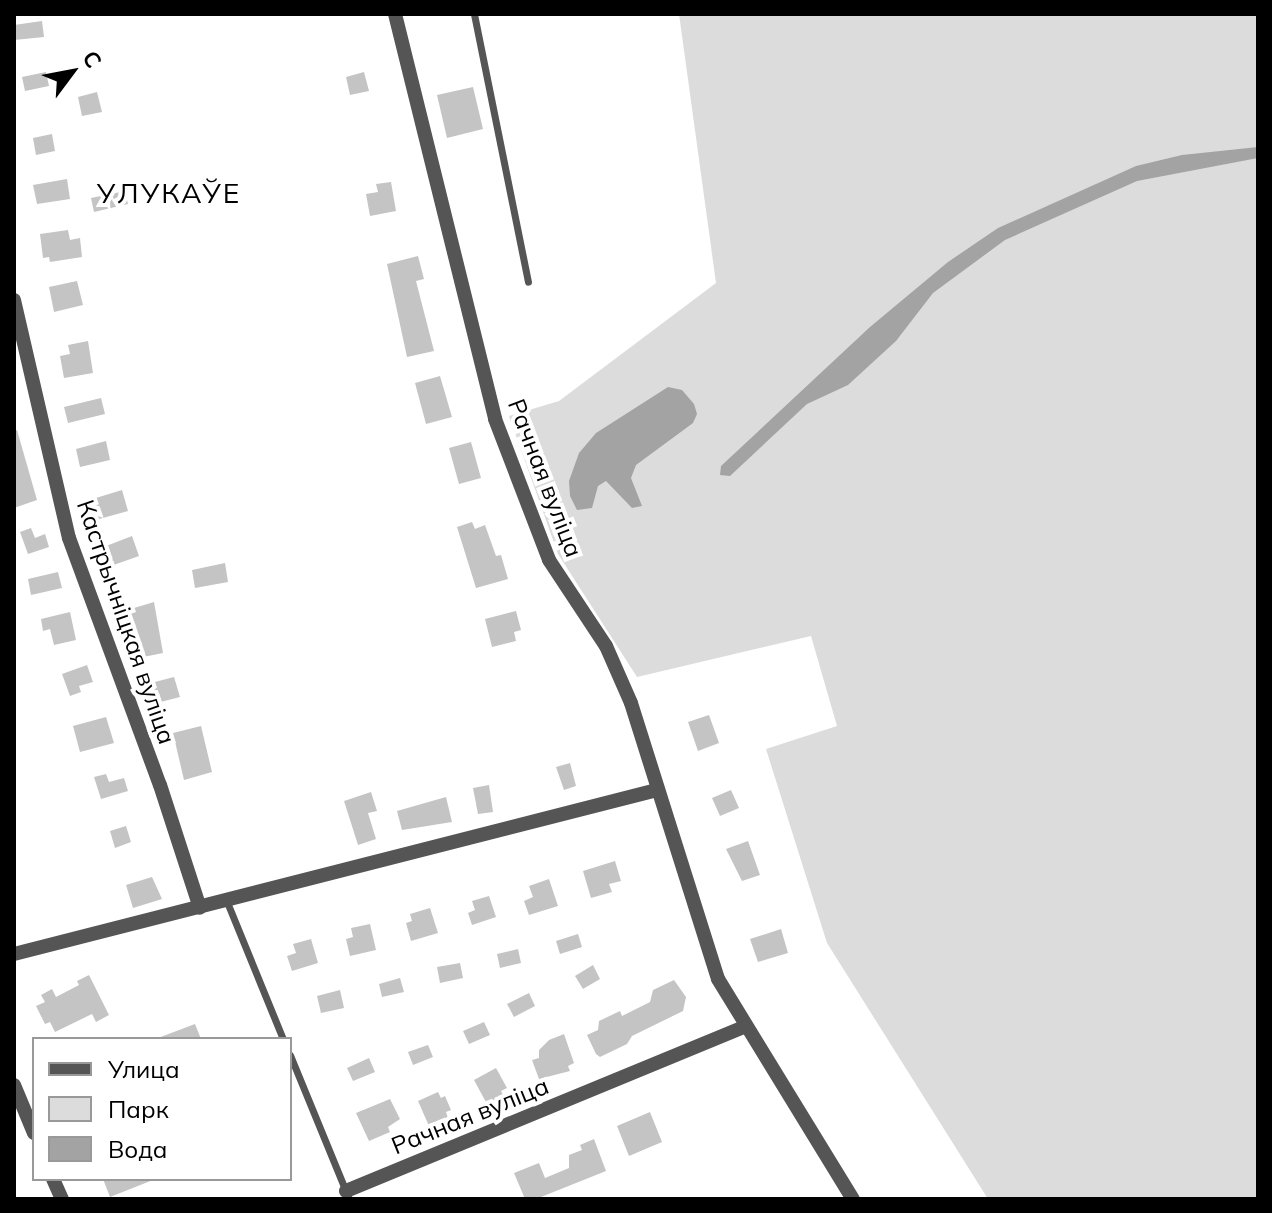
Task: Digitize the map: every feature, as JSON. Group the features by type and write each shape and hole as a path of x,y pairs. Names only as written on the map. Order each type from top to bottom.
{"street":[{"name":"Рачная вуліца","path":"395,14 495,419 549,560 606,646 625,689 718,979 744,1027 760,1045 853,1199"},
{"name":"Кастрычніцкая вуліца","path":"14,300 69,538 160,785 200,908"},
{"path":"14,954 657,790"},
{"name":"Рачная вуліца","path":"348,1195 744,1027"},
{"path":"14,1085 32,1128"}],"lane":[{"path":"474,14 528,282"},
{"path":"227,902 282,1037"},
{"path":"292,1060 348,1195"}],"green space":[{"path":"679,14 1258,14 1258,1199 988,1199 827,943 766,749 837,726 811,636 637,677 558,554 509,416 559,401 716,283"}],"water":[{"path":"1258,147 1258,158 1137,181 1005,240 933,293 896,341 848,385 807,404 730,476 720,475 721,466 870,327 948,262 998,228 1136,166 1182,155"},
{"path":"668,387 682,390 694,404 697,414 693,423 636,465 631,478 642,506 632,508 606,481 598,486 592,508 577,510 570,496 569,481 579,453 596,433"}],"building":[{"path":"42,21 44,37 14,40 14,25"},
{"path":"46,72 49,86 25,91 22,77"},
{"path":"364,72 369,91 350,95 346,77"},
{"path":"473,87 483,129 447,138 437,95"},
{"path":"97,92 102,112 82,116 78,97"},
{"path":"52,134 55,151 36,155 33,138"},
{"path":"67,179 70,199 37,204 33,185"},
{"path":"391,182 396,211 370,216 366,194 378,192 376,184"},
{"path":"125,191 128,204 94,212 91,198"},
{"path":"68,230 70,240 80,238 82,257 50,262 49,257 43,258 40,234"},
{"path":"418,256 424,279 416,281 434,351 407,357 387,264"},
{"path":"77,281 83,305 54,312 49,287"},
{"path":"88,341 93,373 64,378 60,356 70,354 68,345"},
{"path":"440,376 452,417 426,424 415,383"},
{"path":"101,398 105,414 68,423 64,407"},
{"path":"17,430 37,500 14,508 14,431"},
{"path":"106,441 110,460 80,467 76,449"},
{"path":"471,442 481,478 459,484 449,448"},
{"path":"122,490 128,511 92,521 86,501"},
{"path":"472,522 475,529 485,525 496,556 501,555 508,579 476,588 457,527"},
{"path":"31,528 35,538 45,534 49,547 28,554 20,532"},
{"path":"132,536 139,556 108,567 101,548"},
{"path":"225,563 228,582 195,588 192,570"},
{"path":"58,572 62,588 31,595 28,579"},
{"path":"154,602 163,653 138,658 124,611"},
{"path":"516,611 521,630 514,632 516,641 492,647 485,619"},
{"path":"70,612 76,640 54,645 50,629 43,631 41,619"},
{"path":"87,665 93,682 79,686 81,692 70,696 62,674"},
{"path":"174,677 180,697 153,704 147,684"},
{"path":"709,715 719,743 698,751 688,722"},
{"path":"106,717 114,743 80,752 73,726"},
{"path":"201,726 212,772 184,780 173,733"},
{"path":"570,763 576,786 564,790 556,767"},
{"path":"106,774 109,782 124,778 128,791 101,799 94,777"},
{"path":"489,785 493,812 478,814 473,788"},
{"path":"731,790 739,808 720,816 712,798"},
{"path":"371,792 377,811 368,813 376,839 358,845 344,801"},
{"path":"446,797 452,822 402,830 397,811"},
{"path":"126,826 131,842 115,848 110,831"},
{"path":"748,841 760,875 742,881 726,849"},
{"path":"615,861 621,881 609,884 612,892 591,898 583,871"},
{"path":"152,877 162,899 133,908 126,885"},
{"path":"549,879 558,906 529,915 524,901 533,897 529,886"},
{"path":"489,896 496,917 472,925 468,913 475,910 472,901"},
{"path":"430,908 438,933 411,941 406,923 412,921 410,914"},
{"path":"370,924 376,950 350,956 346,939 353,937 351,928"},
{"path":"781,929 788,953 758,962 750,939"},
{"path":"578,934 582,947 560,954 556,941"},
{"path":"311,939 318,963 292,971 287,956 296,953 293,944"},
{"path":"518,949 521,963 500,968 497,954"},
{"path":"460,963 463,978 440,983 437,967"},
{"path":"593,965 600,979 583,989 575,976"},
{"path":"89,975 109,1015 96,1022 92,1014 55,1032 50,1022 45,1024 36,1006 45,1002 41,995 52,989 56,997 79,985 77,981"},
{"path":"400,978 404,992 382,997 379,984"},
{"path":"674,980 686,997 683,1011 632,1036 627,1044 600,1057 596,1054 587,1035 598,1030 599,1021 620,1011 622,1016 650,1002 653,990"},
{"path":"340,990 344,1008 321,1013 317,996"},
{"path":"529,993 535,1006 514,1017 507,1004"},
{"path":"484,1022 490,1035 469,1044 463,1031"},
{"path":"195,1024 200,1037 161,1037"},
{"path":"564,1034 574,1063 568,1066 570,1071 539,1079 532,1060 539,1058 539,1050 549,1040"},
{"path":"428,1045 433,1057 413,1065 408,1052"},
{"path":"369,1058 375,1072 353,1081 347,1068"},
{"path":"496,1068 507,1088 501,1091 503,1095 487,1104 474,1080"},
{"path":"438,1092 441,1098 445,1096 451,1110 446,1112 448,1118 429,1126 418,1101"},
{"path":"390,1099 400,1119 388,1127 390,1132 369,1141 356,1113"},
{"path":"650,1112 662,1142 629,1156 617,1126"},
{"path":"594,1139 606,1171 536,1199 525,1199 514,1173 539,1163 545,1178 569,1168 569,1155 582,1150 580,1145"},
{"path":"104,1181 150,1181 110,1197"}],"district":[{"name":"УЛУКАЎЕ","path":"169,193"}]}
